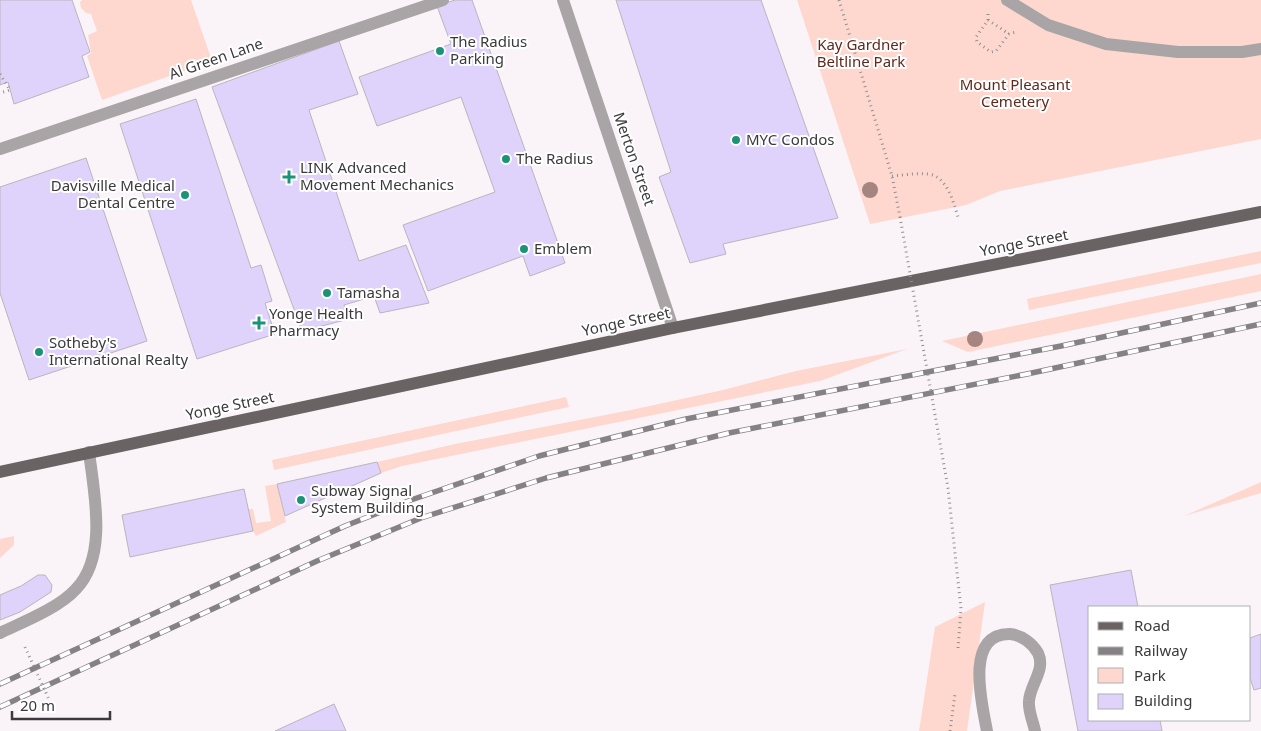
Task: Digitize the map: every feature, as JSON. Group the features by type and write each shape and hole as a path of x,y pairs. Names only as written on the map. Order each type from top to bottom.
{"main road":[{"name":"Yonge Street","path":"0,472 673,328 1261,212"}],"street":[{"name":"Al Green Lane","path":"0,149 443,0"},
{"name":"Merton Street","path":"562,0 673,328"},
{"path":"1007,0 1048,25 1106,44 1178,52 1242,52 1261,49"},
{"path":"0,633 50,609 76,589 88,570 95,551 96,510 89,452"},
{"path":"987,731 981,702 980,660 982,652 989,641 1010,634 1027,641 1038,655 1040,663 1038,674 1031,688 1028,703 1035,731"}],"path":[{"path":"838,0 892,176 948,488 961,609"},
{"path":"988,11 988,20 976,37 977,42 991,52 996,51 1008,34 1020,29 1030,14"},
{"path":"988,20 1008,34"},
{"path":"982,52 985,48"},
{"path":"0,74 10,90 0,93"},
{"path":"892,176 930,174 943,183 950,192 959,220"},
{"path":"25,647 52,706"}],"green space":[{"path":"82,0 191,0 212,61 102,100 87,56 91,53 88,35 97,31 91,14 86,13 81,8 80,2"},
{"name":"Mount Pleasant Cemetery","path":"797,0 1261,0 1261,139 1000,191 966,205 870,224"},
{"path":"1261,251 1261,263 1029,310 1027,299"},
{"path":"1261,274 1261,291 968,352 942,341"},
{"path":"907,349 820,381 402,466 381,473 377,462 455,444 631,410 723,390 796,371"},
{"path":"566,397 569,407 274,470 272,460"},
{"path":"1261,482 1261,493 1184,516"},
{"path":"277,484 286,522 256,536 248,509 253,509 256,523 271,521 265,486"},
{"path":"14,536 14,545 0,558 0,539"},
{"path":"985,602 967,731 919,731 935,627"}],"building":[{"path":"0,0 72,0 90,52 82,56 89,77 14,104 8,82 0,85"},
{"name":"The Radius","path":"455,0 472,0 565,263 530,276 523,256 428,291 403,225 495,192 461,97 377,126 359,77 451,44 437,6"},
{"name":"MYC Condos","path":"616,0 761,0 838,218 723,244 726,254 690,263 659,177 671,172"},
{"name":"LINK Advanced Movement Mechanics","path":"339,41 358,94 309,110 359,261 406,245 429,303 380,313 374,296 344,305 349,319 302,331 212,87"},
{"name":"Davisville Medical Dental Centre","path":"196,99 251,268 261,265 272,301 265,303 275,334 197,359 120,124"},
{"path":"86,158 147,341 29,380 0,293 0,187"},
{"name":"Subway Signal System Building","path":"377,462 381,473 285,516 277,484"},
{"path":"244,489 253,531 130,557 122,515"},
{"path":"1131,570 1138,606 1088,606 1088,721 1160,721 1162,731 1078,731 1050,585"},
{"path":"38,575 45,575 52,585 51,592 20,612 0,620 0,595 21,586"},
{"path":"1261,634 1261,688 1254,690 1251,681 1251,638"},
{"path":"334,704 346,731 275,731"}],"railway":[{"path":"0,684 345,526 411,500 539,456 686,419 1061,346 1261,303"},
{"path":"0,707 317,561 421,518 546,478 729,433 1027,374 1261,324"}],"place":[{"name":"The Radius Parking","path":"440,51"},
{"name":"MYC Condos","path":"736,140"},
{"name":"The Radius","path":"506,159"},
{"name":"LINK Advanced Movement Mechanics","path":"289,177"},
{"name":"Davisville Medical Dental Centre","path":"185,195"},
{"name":"Emblem","path":"524,249"},
{"name":"Tamasha","path":"327,293"},
{"name":"Yonge Health Pharmacy","path":"259,323"},
{"name":"Sotheby's International Realty","path":"39,352"},
{"name":"Subway Signal System Building","path":"301,500"}],"park label":[{"name":"Kay Gardner Beltline Park","path":"861,54"}]}
